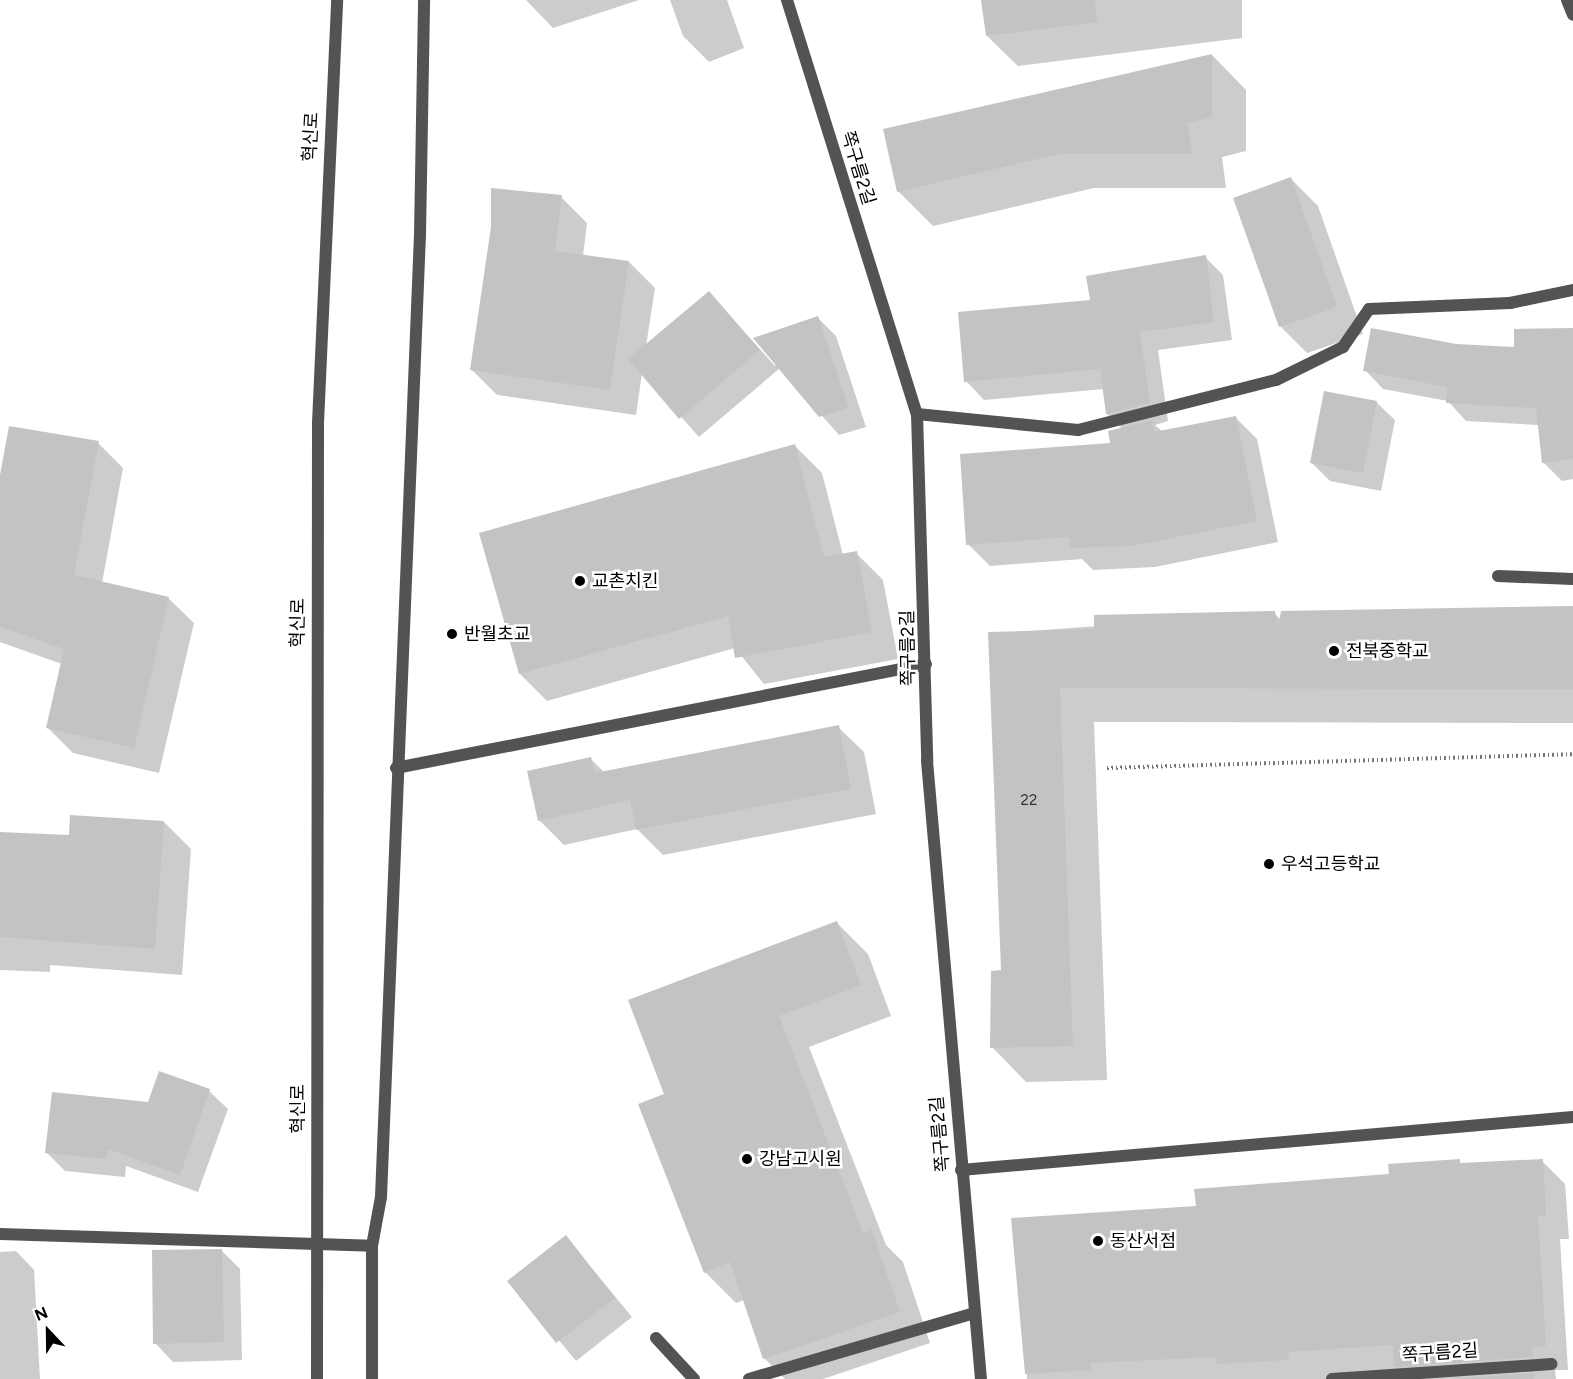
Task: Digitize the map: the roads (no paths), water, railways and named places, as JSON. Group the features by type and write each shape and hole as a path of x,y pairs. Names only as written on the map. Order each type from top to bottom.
{"street":[{"name":"혁신로","path":"317,1379 318,423 337,0"},
{"path":"372,1379 372,1246 381,1197 396,768 420,235 424,0"},
{"name":"쪽구름2길","path":"787,0 916,414 926,664 927,761 960,1170 981,1379"},
{"path":"1567,0 1573,15"},
{"path":"916,414 1078,430 1276,380 1343,347 1369,309 1510,303 1573,290"},
{"path":"1498,576 1573,579"},
{"path":"396,768 926,664"},
{"path":"960,1170 1573,1117"},
{"path":"0,1234 318,1247 372,1246"},
{"path":"749,1379 974,1313"},
{"path":"657,1338 693,1379"},
{"name":"쪽구름2길","path":"1332,1379 1551,1364"}],"place":[{"name":"교촌치킨","path":"580,581"},
{"name":"반월초교","path":"452,634"},
{"name":"전북중학교","path":"1334,651"},
{"name":"우석고등학교","path":"1269,864"},
{"name":"강남고시원","path":"747,1159"},
{"name":"동산서점","path":"1098,1241"}]}
